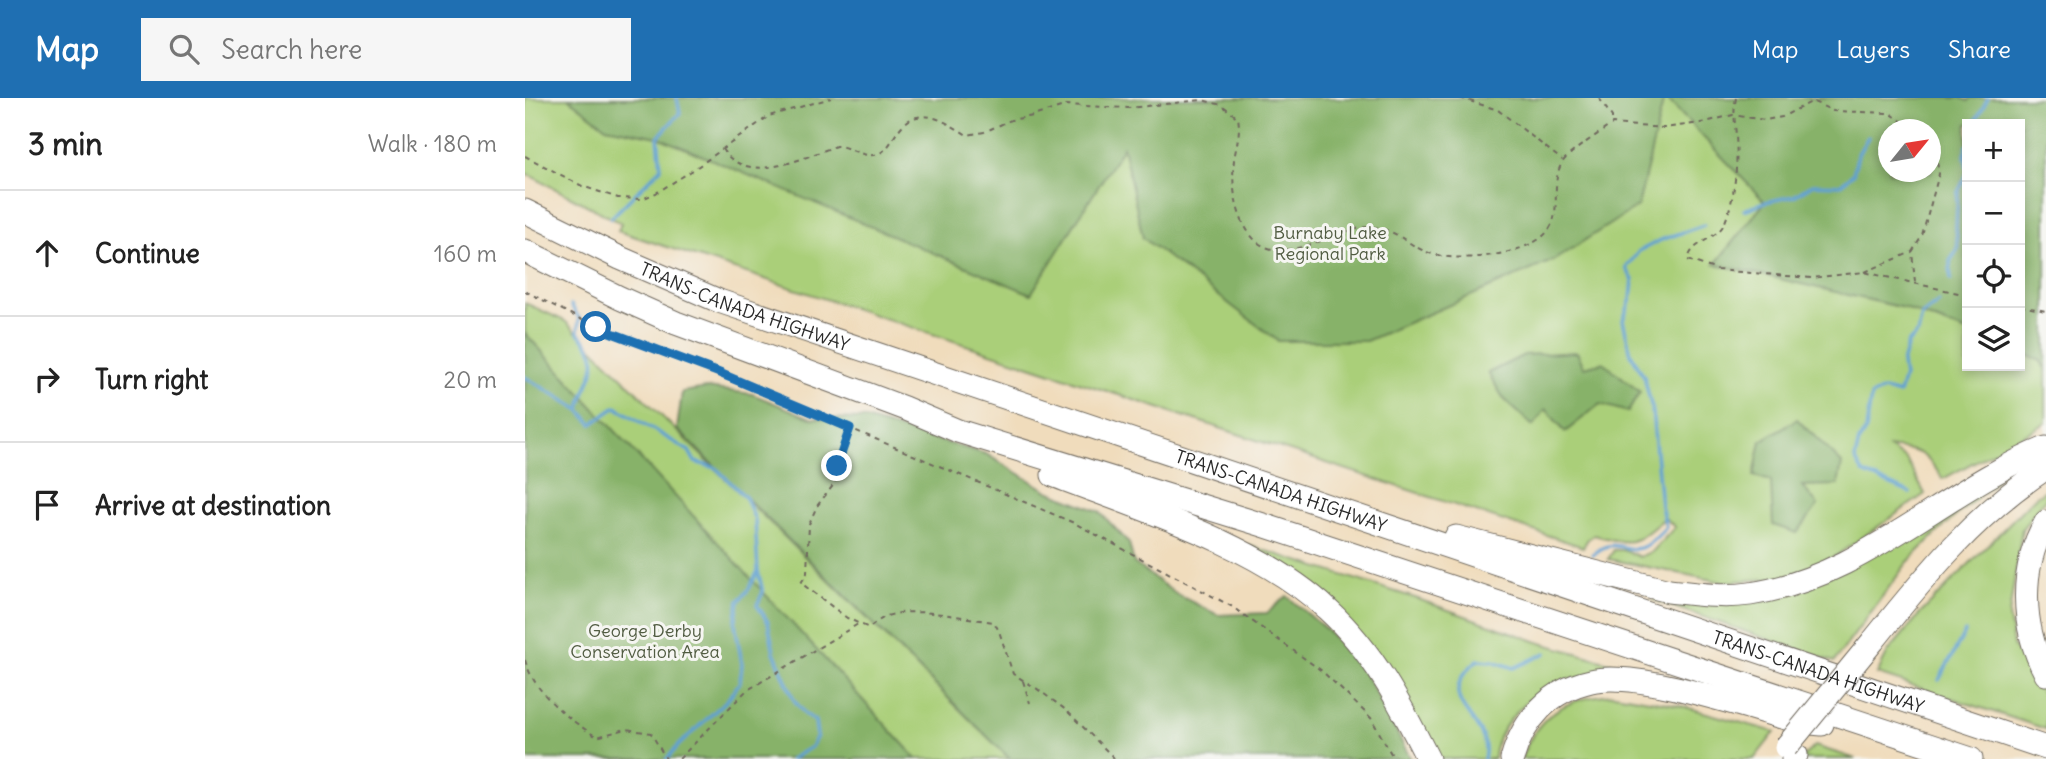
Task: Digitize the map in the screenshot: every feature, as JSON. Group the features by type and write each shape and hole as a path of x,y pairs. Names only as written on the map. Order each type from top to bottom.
{"highway":[{"name":"TRANS-CANADA HIGHWAY","path":"525,211 620,258 719,301 2046,748"},
{"name":"TRANS-CANADA HIGHWAY","path":"525,251 676,323 958,431 1263,525 1971,759"},
{"path":"958,431 991,450 1229,546 1269,566 1295,583 1328,610 1359,643 1394,694 1427,759"},
{"path":"1377,522 1481,542 1659,589 1698,594 1749,594 1807,580 1846,564 1980,481 2046,448"},
{"path":"1878,645 1926,575 1971,527 1990,508 2046,468"},
{"path":"1788,755 1878,645 1984,531 2046,483"},
{"path":"2046,522 2029,564 2027,605 2033,642 2046,674"},
{"path":"1512,759 1521,733 1540,708 1563,691 1593,680 1636,681 1713,698 1800,722 1880,730"}],"path":[{"path":"525,156 582,186 629,200 642,199 656,193 769,116 831,98"},
{"path":"1460,98 1499,110 1563,161"},
{"path":"1599,98 1612,117 1612,124"},
{"path":"1736,98 1733,115 1736,136 1734,189 1726,221 1713,236 1692,250 1688,260 1717,270 1811,278 1864,272 1912,252 1922,236 1937,182"},
{"path":"722,149 735,162 752,167 779,167 836,146 845,146 866,155 879,153 890,146 908,120 928,115 947,122 967,135 1067,105 1128,108 1202,100 1222,105 1237,118 1240,127 1234,160 1234,190 1242,219 1252,238 1260,244 1274,250 1293,248 1319,242 1356,228 1369,227 1395,232 1423,250 1452,258 1492,255 1542,237 1555,220 1556,186 1563,161 1612,124 1664,128 1733,115 1765,120 1782,117 1813,100 1833,111 1891,113 1899,119"},
{"path":"1912,252 1915,283"},
{"path":"1864,272 1962,294"},
{"path":"525,291 596,327 717,372 1074,523 1231,606 1322,671 1371,718 1394,759"},
{"path":"2025,307 2046,311"},
{"path":"850,428 837,466 835,483 817,506 809,524 807,573 801,583 847,618 869,628 885,616 911,612 994,622 1013,674 1075,718 1115,759"},
{"path":"679,759 746,691 858,624"},
{"path":"525,660 528,671 553,704 571,721 597,737 626,729 651,733 666,759"},
{"path":"1023,680 1030,703"}],"green space":[{"name":"Burnaby Lake Regional Park","path":"525,98 1873,98 1848,295 1904,308 1962,330 1962,371 2025,371 2025,354 2041,361 2046,370 2046,423 1943,479 1931,462 1920,454 1887,447 1906,459 1925,494 1834,557 1783,578 1722,582 1608,559 1614,550 1626,550 1639,557 1653,551 1675,527 1665,518 1633,541 1618,541 1594,535 1583,547 618,231 621,223 525,173"},
{"path":"568,98 1664,98 1638,206 1554,260 1366,341 1278,341 1143,238 1123,147 1031,294 658,137 606,127"},
{"path":"1666,98 1961,98 1968,101 1970,98 2046,98 2046,370 2041,361 2025,354 2025,119 1962,119 1962,330 1904,308 1715,264 1765,202"},
{"name":"George Derby Conservation Area","path":"525,303 565,321 1010,759 525,759"},
{"name":"George Derby Conservation Area","path":"525,333 917,759 525,759"},
{"path":"1577,352 1584,367 1603,362 1640,392 1628,412 1600,404 1565,432 1546,409 1533,426 1504,399 1488,373 1524,355"},
{"path":"707,388 752,394 811,418 865,419 986,454 1048,491 1099,511 1129,543 1134,563 1176,594 1218,615 1267,613 1287,596 1329,632 1367,677 1411,759 1010,759 677,429 682,392"},
{"path":"1797,419 1842,463 1838,485 1802,486 1818,505 1797,533 1773,525 1771,481 1754,476 1761,441"},
{"path":"2003,475 1944,526 1907,563 1834,662 1651,599 1705,604 1764,601"},
{"path":"2046,490 2046,498 2022,529 2009,615 2013,646 2046,700 2046,729 1877,674 1888,652 1920,614 2036,496"},
{"path":"1247,545 1415,598 1541,643 1644,672 1582,677 1551,685 1517,711 1501,735 1494,759 1433,759 1376,658"},
{"path":"1615,694 1678,705 1775,732 1754,759 1521,759 1536,730 1556,710 1582,699"},
{"path":"1815,746 1856,759 1800,759"}],"waterway":[{"path":"611,218 661,168 658,137 680,113 677,98"},
{"path":"1977,119 1988,98"},
{"path":"1744,210 1794,196 1813,184 1840,185 1853,174 1858,154 1868,137"},
{"path":"1951,280 1950,261 1958,249 1958,192 1963,182"},
{"path":"1593,555 1607,546 1632,549 1645,546 1666,527 1661,506 1652,409 1644,376 1631,354 1623,320 1631,299 1633,280 1626,268 1639,251 1704,225"},
{"path":"1910,493 1863,473 1855,459 1859,441 1866,430 1871,396 1884,390 1899,394 1904,377 1902,363 1908,343 1918,333 1922,315 1939,302"},
{"path":"571,305 579,318 578,333 588,344 594,362 580,410 592,424 616,407 689,451 695,462 716,468 746,498 755,520 758,571 739,601 735,623 742,664 740,682 728,699 667,759"},
{"path":"525,377 580,410"},
{"path":"758,571 763,592 757,605 768,622 774,652 794,700 805,714 815,721 817,736 811,747 791,759"},
{"path":"1939,680 1965,632"},
{"path":"1484,759 1485,744 1460,699 1458,688 1463,675 1478,660 1493,661 1514,668 1546,653"}],"route":[{"path":"596,327 717,372 850,428 837,466"}]}
